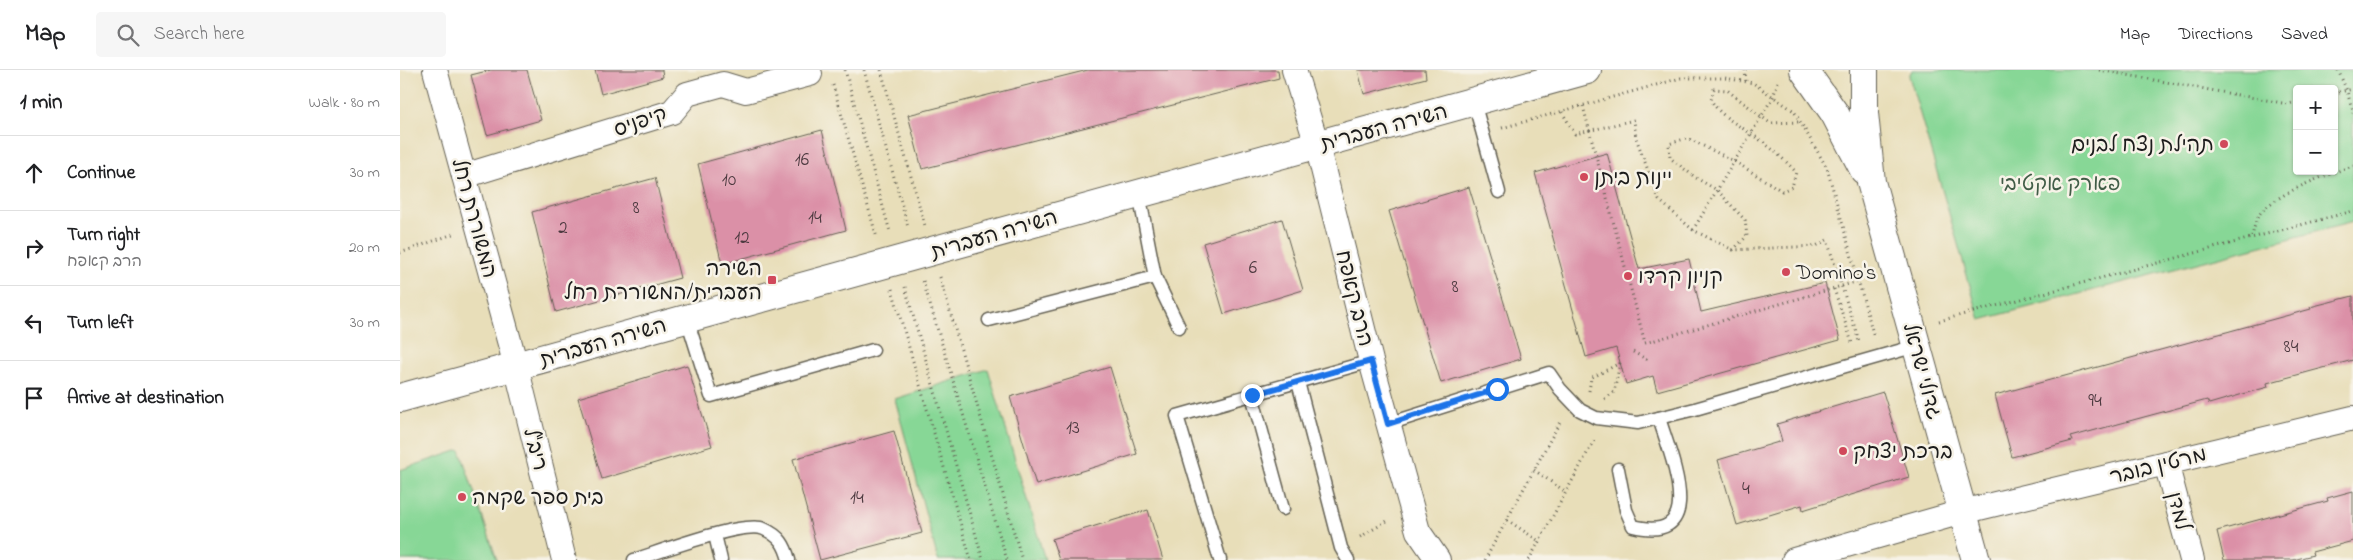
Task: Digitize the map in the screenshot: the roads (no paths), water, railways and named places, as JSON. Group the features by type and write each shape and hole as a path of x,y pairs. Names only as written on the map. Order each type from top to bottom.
{"street":[{"name":"המשוררת רחל","path":"435,70 516,366"},
{"path":"1294,70 1317,145"},
{"name":"גדולי ישראל","path":"1864,70 1864,112 1871,182 1976,560"},
{"name":"השירה העברית","path":"400,398 1474,102 1572,72"},
{"name":"גדולי ישראל","path":"1792,74 1835,114 1871,182"},
{"name":"קיפניס","path":"464,176 672,112 702,80 746,91 821,77"},
{"name":"הרב קאפח","path":"1317,145 1371,361 1411,507 1418,530 1438,560"},
{"name":"ריב\"ל","path":"516,366 564,560"},
{"name":"מרטין בובר","path":"1962,512 2353,418"},
{"name":"למדן","path":"2166,463 2192,560"},
{"path":"1794,560 1962,512"}],"lane":[{"path":"1474,102 1500,192"},
{"path":"1139,194 1154,277 1179,327"},
{"path":"989,320 1154,277"},
{"path":"687,319 711,396 873,350"},
{"path":"1388,424 1549,373 1560,389 1587,414 1596,418 1638,423 1880,357 1914,337"},
{"path":"1220,560 1178,416 1371,361"},
{"path":"1298,382 1341,548 1348,560"},
{"path":"1252,395 1283,509"},
{"path":"1618,469 1626,510 1633,526 1650,530 1667,527 1676,518 1680,508 1678,483 1659,418"},
{"path":"641,559 734,529 763,528 785,544 789,560"},
{"path":"715,535 721,560"}],"place":[{"name":"תהילת נצח לבנים","path":"2224,144"},
{"name":"יינות ביתן","path":"1584,177"},
{"name":"Domino's","path":"1786,272"},
{"name":"קניון קרדו","path":"1628,276"},
{"name":"השירה העברית/המשוררת רחל","path":"772,280"},
{"name":"ברכת יצחק","path":"1843,451"},
{"name":"בית ספר שקמה","path":"462,497"}],"park label":[{"name":"פארק אקטיבי","path":"2060,183"}]}
